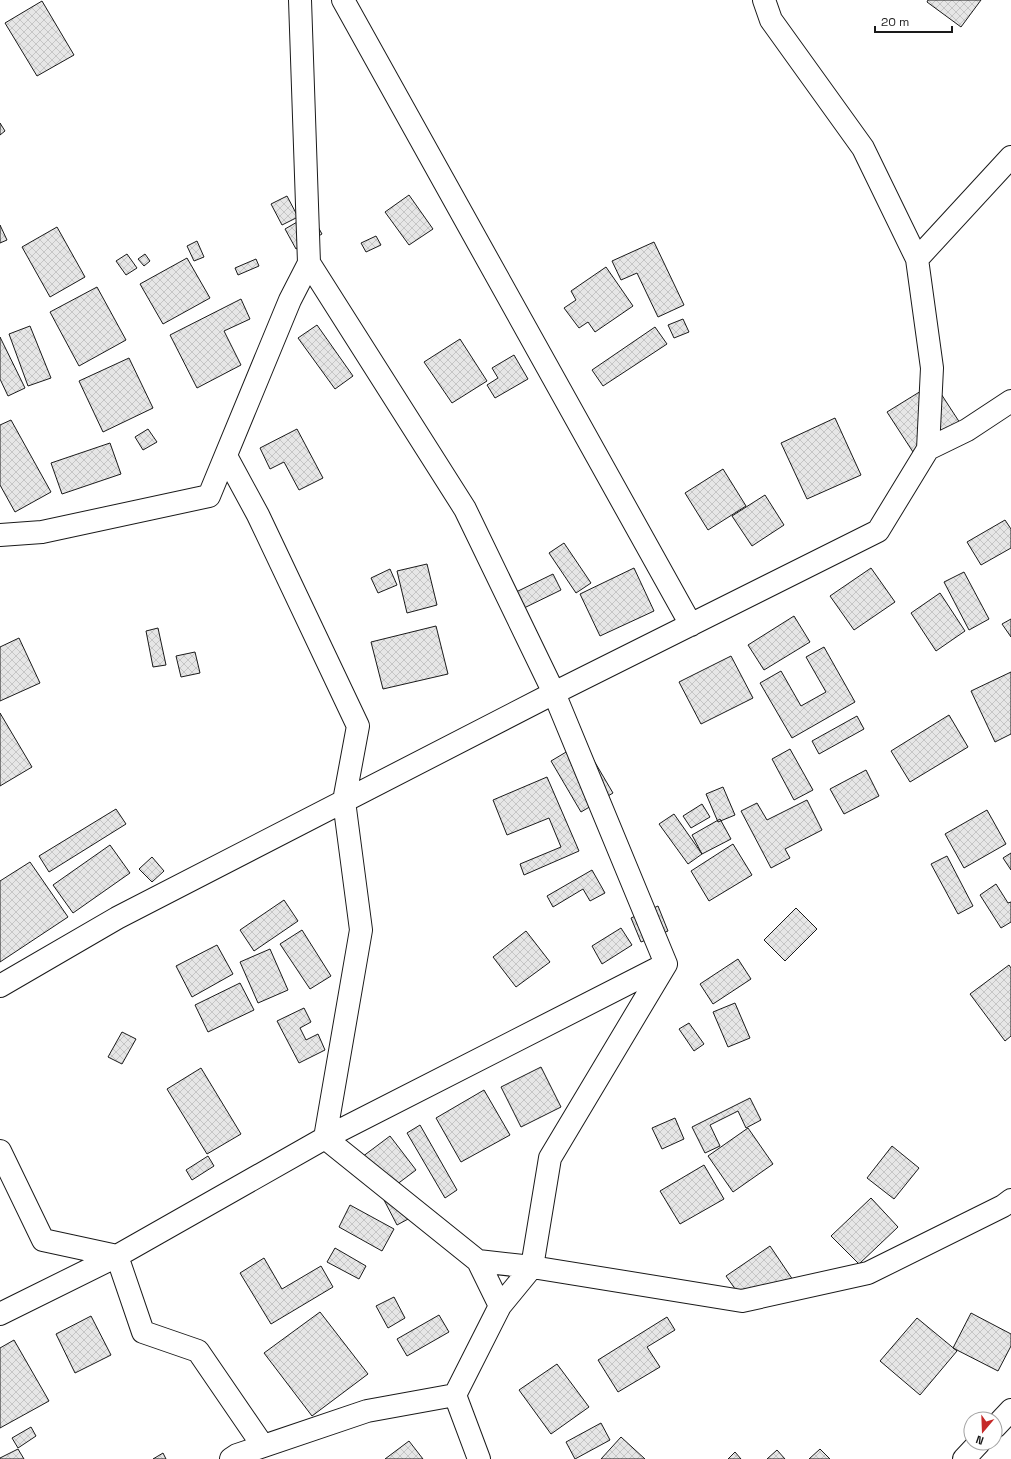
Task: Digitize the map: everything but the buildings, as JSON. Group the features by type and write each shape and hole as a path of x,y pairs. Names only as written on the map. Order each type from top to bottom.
{"street":[{"path":"0,535 42,532 209,496 290,300 309,263 300,0"},
{"path":"343,0 691,625"},
{"path":"0,986 117,918 554,693 878,531 928,449 932,368 917,259 863,148 771,20 764,0"},
{"path":"917,259 1011,157"},
{"path":"309,263 465,509 554,693 666,964"},
{"path":"928,449 967,430 1011,402"},
{"path":"226,456 258,515 358,726 344,801 361,930 325,1138"},
{"path":"0,1314 117,1256 325,1138 666,964"},
{"path":"479,1459 455,1395 500,1306 532,1267 550,1158 666,964"},
{"path":"325,1138 478,1261 500,1306"},
{"path":"0,1151 43,1240 117,1256"},
{"path":"478,1261 532,1267 742,1301 868,1273 1008,1207"},
{"path":"117,1256 144,1332 198,1351 263,1446"},
{"path":"231,1459 237,1455 263,1446 367,1412 455,1395"},
{"path":"1003,1418 1011,1410"},
{"path":"964,1459 972,1451"}]}
